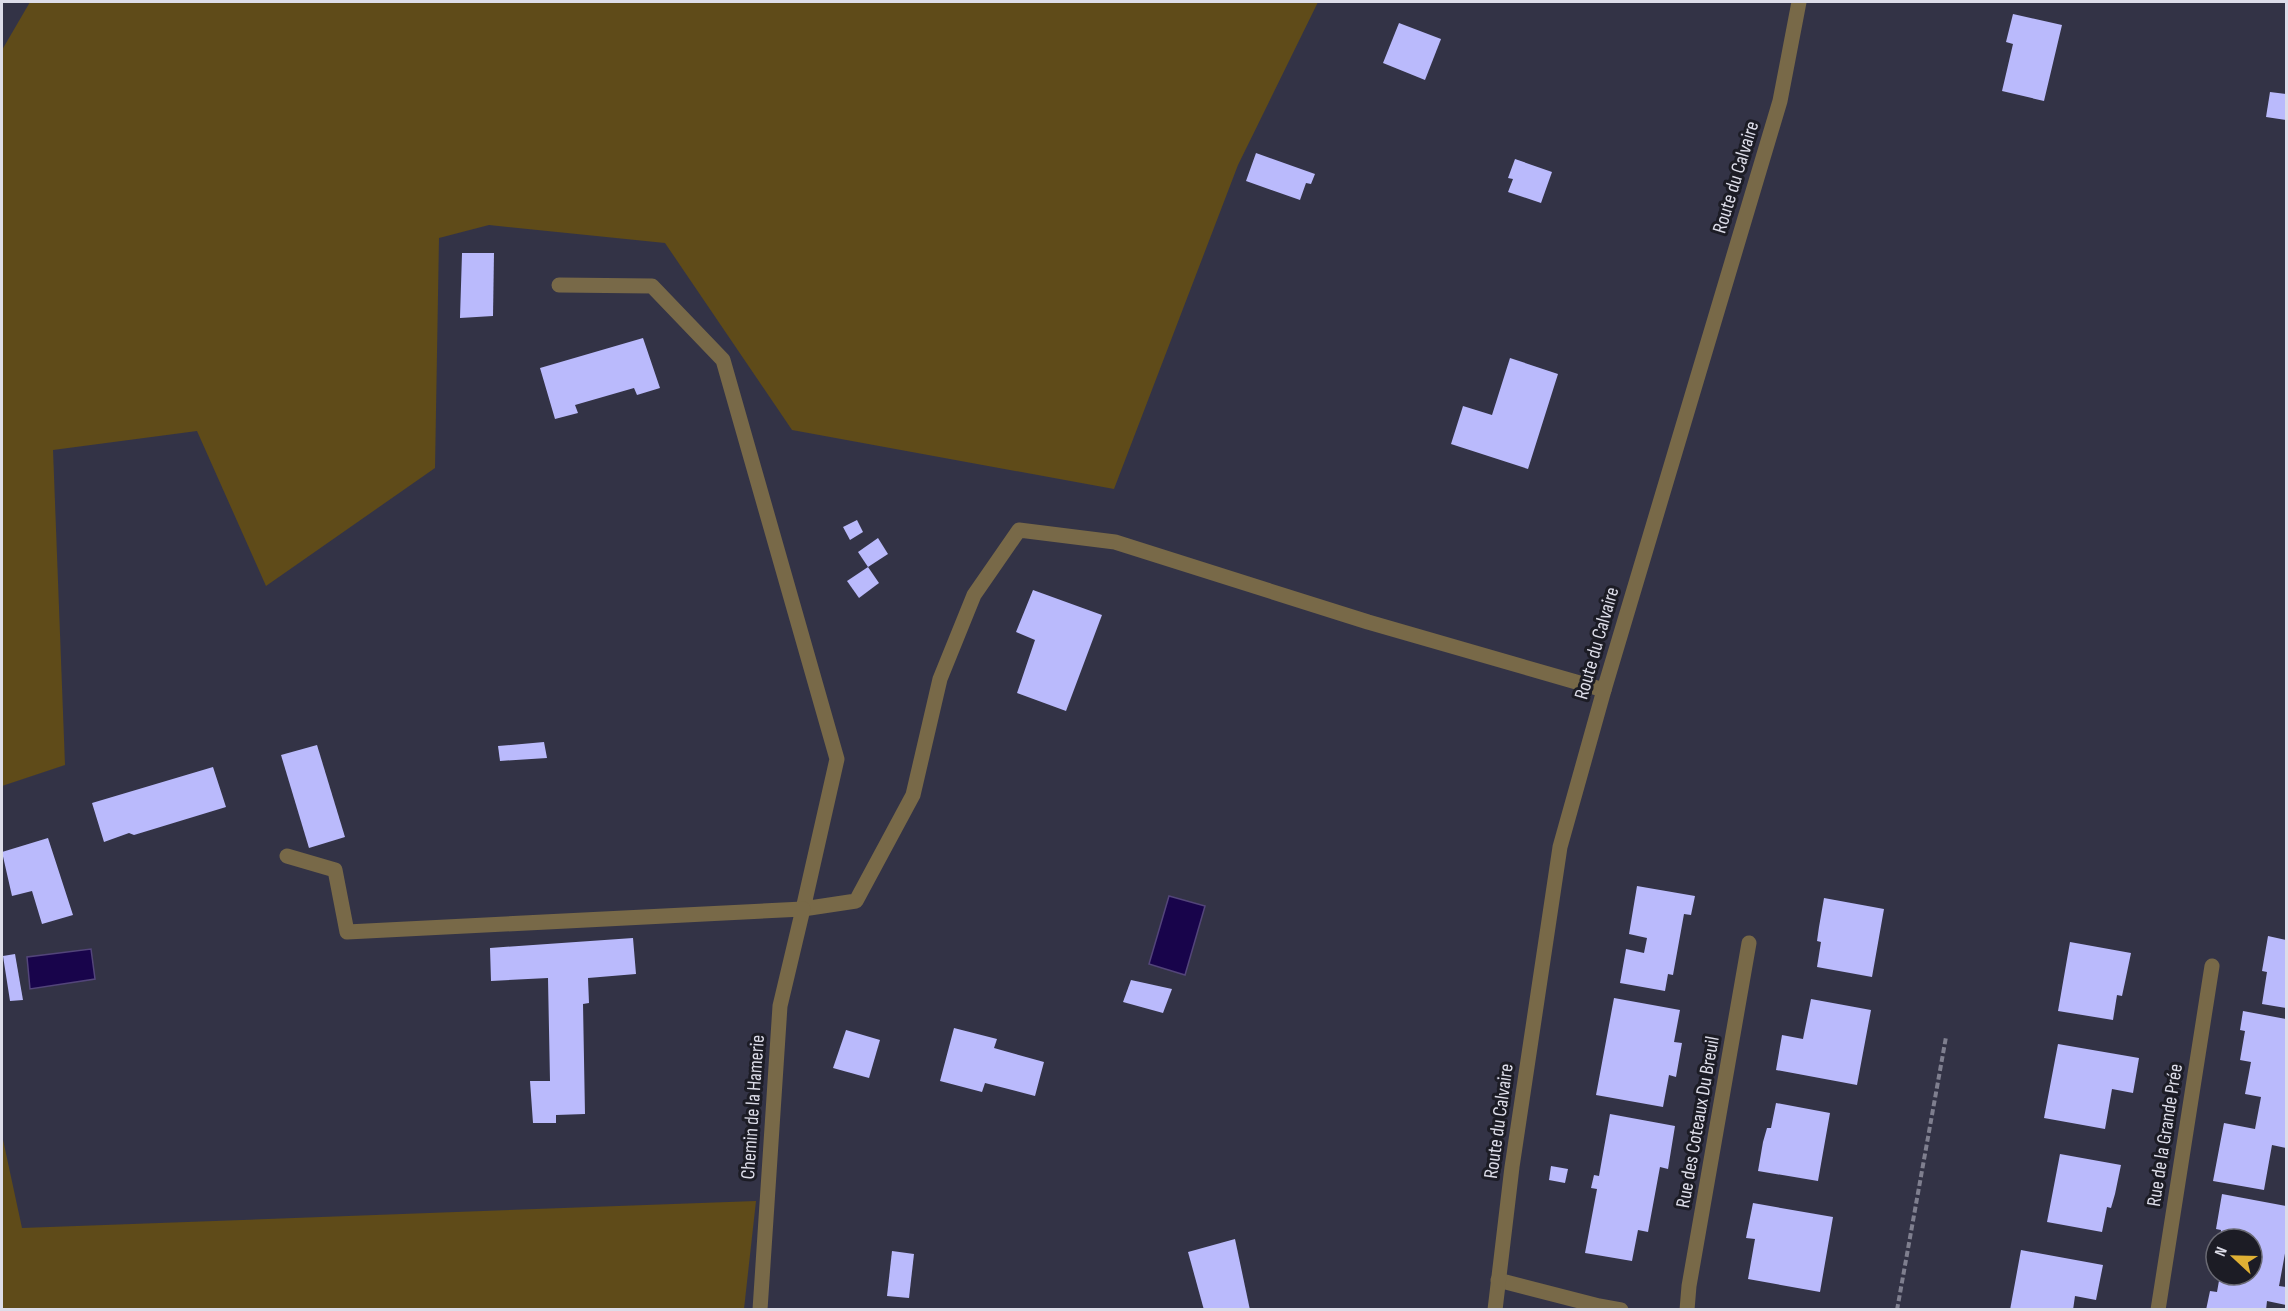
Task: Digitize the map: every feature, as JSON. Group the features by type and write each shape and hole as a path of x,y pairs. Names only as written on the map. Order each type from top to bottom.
{"street":[{"name":"Route du Calvaire","path":"1495,1310 1512,1167 1560,847 1604,690 1779,101 1799,2"},
{"name":"Chemin de la Hamerie","path":"559,285 652,286 723,360 837,759 780,1006 760,1310"},
{"path":"287,856 335,870 347,932 803,909 856,901 914,795 940,679 974,595 1018,530 1116,542 1368,622 1604,690"},
{"name":"Rue des Coteaux Du Breuil","path":"1687,1310 1689,1286 1749,943"},
{"name":"Rue de la Grande Prée","path":"2158,1310 2212,966"},
{"path":"1498,1280 1621,1310"}],"path":[{"path":"1897,1310 1946,1037"}],"shaded area":[{"path":"30,2 1318,2 1238,165 1114,489 792,430 665,243 489,225 439,238 435,468 266,586 197,431 53,450 65,765 2,786 2,50"},
{"path":"1169,896 1205,906 1185,975 1149,964"},
{"path":"91,949 95,979 30,989 27,957"},
{"path":"2,1135 22,1228 756,1201 744,1309 2,1309"}],"building":[{"path":"2013,14 2062,25 2044,101 2002,91 2013,44 2006,42"},
{"path":"1399,23 1441,39 1425,80 1383,63"},
{"path":"2270,92 2286,94 2286,120 2266,117"},
{"path":"1256,153 1315,174 1311,184 1306,183 1300,200 1246,181"},
{"path":"1515,159 1552,172 1541,203 1508,192 1513,179 1508,178"},
{"path":"462,253 494,253 493,316 460,318"},
{"path":"643,338 660,388 637,395 634,388 575,405 578,413 555,419 540,368"},
{"path":"1510,358 1558,374 1528,469 1451,444 1463,406 1492,415"},
{"path":"857,520 863,532 850,540 843,527"},
{"path":"878,538 888,554 868,567 858,552"},
{"path":"868,567 879,583 859,598 847,581"},
{"path":"1033,590 1102,615 1066,711 1017,693 1035,640 1016,632"},
{"path":"544,742 547,758 500,761 498,746"},
{"path":"317,745 345,837 309,848 281,755"},
{"path":"213,767 226,807 104,842 92,803"},
{"path":"48,838 73,915 42,924 32,891 12,896 2,852"},
{"path":"1637,886 1695,896 1691,915 1684,914 1673,975 1668,974 1665,991 1620,983 1626,949 1644,953 1647,938 1629,934"},
{"path":"1824,898 1884,909 1872,977 1817,967 1821,942 1817,941"},
{"path":"2268,936 2286,940 2286,1008 2262,1004 2267,972 2262,971"},
{"path":"633,938 636,974 588,978 589,1003 583,1004 585,1114 556,1115 556,1123 533,1123 530,1081 550,1081 548,978 491,981 490,948"},
{"path":"2070,942 2131,953 2122,996 2117,995 2113,1020 2058,1011"},
{"path":"15,954 23,1000 10,1001 3,956"},
{"path":"1131,980 1172,989 1163,1013 1123,1002"},
{"path":"1614,998 1680,1010 1674,1042 1682,1043 1676,1077 1669,1075 1663,1107 1596,1095"},
{"path":"1811,999 1871,1010 1857,1085 1776,1070 1782,1035 1803,1039"},
{"path":"2243,1011 2286,1019 2286,1148 2272,1145 2264,1190 2213,1181 2224,1123 2255,1129 2261,1097 2245,1094 2251,1062 2240,1060 2245,1031 2240,1030"},
{"path":"954,1028 997,1039 994,1048 1044,1062 1035,1096 985,1083 982,1092 940,1081"},
{"path":"846,1030 880,1040 869,1078 833,1068"},
{"path":"2058,1044 2139,1058 2133,1093 2112,1089 2105,1129 2044,1118"},
{"path":"1776,1103 1830,1113 1818,1181 1758,1171 1763,1142 1767,1128 1771,1128"},
{"path":"1610,1114 1675,1126 1668,1169 1660,1167 1648,1232 1638,1230 1632,1261 1585,1253 1597,1189 1591,1188 1594,1175 1599,1176"},
{"path":"2060,1154 2121,1165 2115,1194 2111,1208 2107,1207 2102,1232 2047,1222"},
{"path":"1551,1166 1568,1169 1565,1183 1549,1180"},
{"path":"2222,1194 2286,1206 2286,1248 2279,1286 2286,1287 2286,1305 2267,1301 2266,1310 2206,1310 2210,1291 2217,1292 2218,1287 2264,1287 2264,1227 2216,1227"},
{"path":"1753,1203 1833,1217 1820,1292 1748,1279 1755,1239 1746,1238"},
{"path":"1235,1239 1250,1310 1204,1310 1188,1252"},
{"path":"2021,1250 2103,1265 2096,1300 2075,1296 2073,1310 2010,1310"},
{"path":"892,1251 914,1254 909,1298 887,1296"}]}
